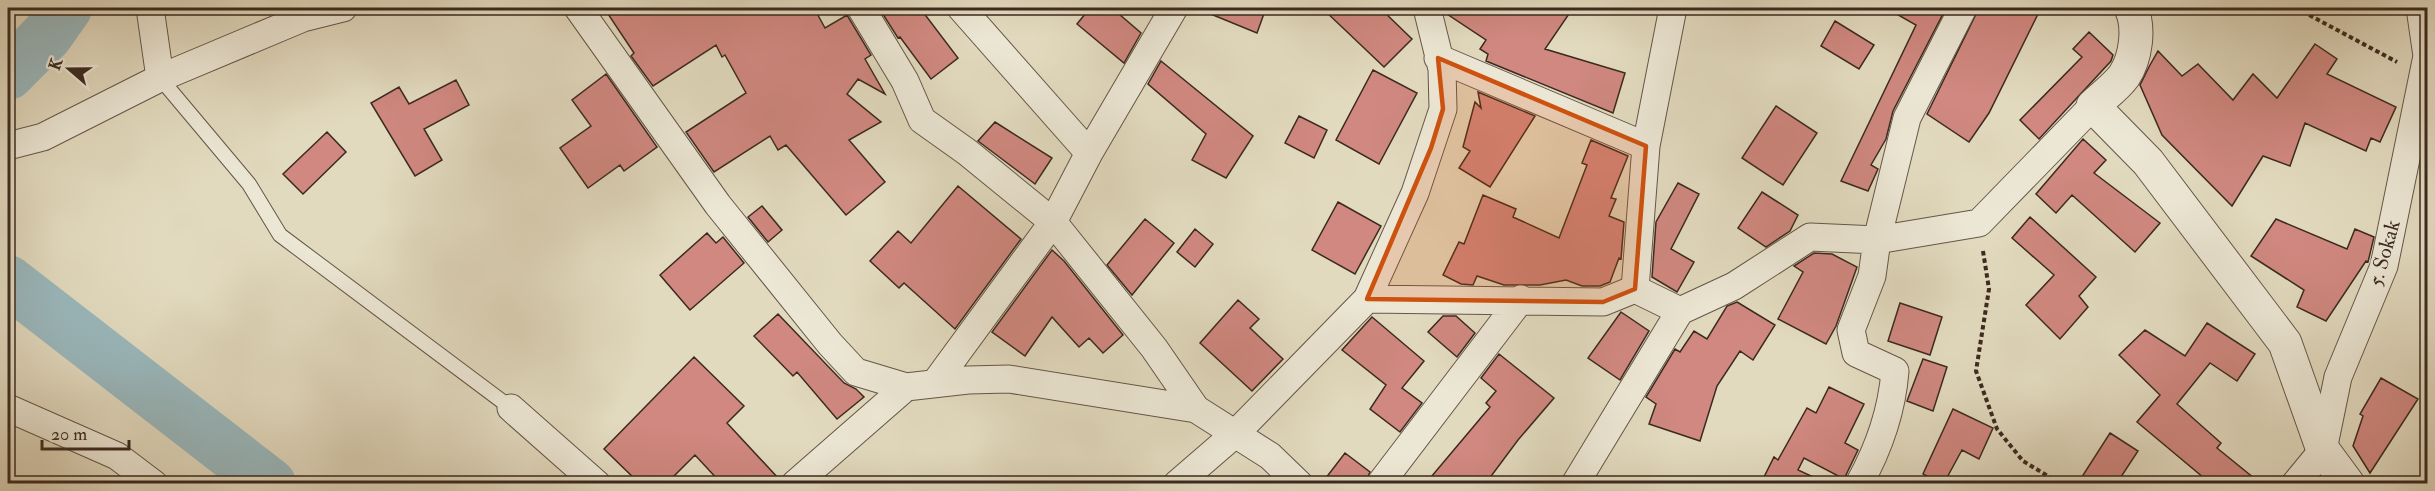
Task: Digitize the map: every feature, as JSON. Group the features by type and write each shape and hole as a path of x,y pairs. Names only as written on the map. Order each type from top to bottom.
{"street":[{"path":"150,8 160,78"},
{"path":"8,146 43,137 160,78 303,18 343,8"},
{"path":"578,8 718,205 830,344 856,372 906,387 1009,379 1196,408"},
{"path":"861,8 905,81 922,120 967,152 1053,222 1154,348 1196,408 1270,456 1299,483"},
{"path":"961,8 1089,153"},
{"path":"935,384 1053,222 1089,153 1174,8"},
{"path":"1177,483 1236,433 1367,299 1411,202 1443,109 1442,69 1427,8"},
{"path":"1635,289 1646,146 1673,8"},
{"path":"1859,483 1881,434 1895,382 1895,371 1856,352 1851,330 1872,276 1876,240 1907,118 1963,8"},
{"path":"1575,483 1680,311 1734,286 1810,237 1876,240 1979,223 2124,75 2133,50 2137,26 2133,8"},
{"name":"5. Sokak","path":"2315,469 2338,377 2384,266 2419,149 2422,75 2427,56 2420,8"},
{"path":"1438,58 1646,146"},
{"path":"2090,109 2148,162 2285,343 2315,469 2348,483"},
{"path":"1367,299 1521,299 1603,302 1635,289 1680,311"},
{"path":"1380,483 1521,299"},
{"path":"795,483 906,387"},
{"path":"8,408 117,456 154,483"},
{"path":"511,408 597,483"}],"lane":[{"path":"160,78 249,184 280,235 511,408"}],"path":[{"path":"2296,8 2422,75"},
{"path":"1979,223 1989,289 1976,371 1997,429 2023,461 2061,483"}],"highlighted area":[{"path":"1438,58 1646,146 1635,289 1603,302 1367,299 1431,148 1443,109"}],"building":[{"path":"625,8 814,8 825,28 847,15 871,55 865,59 885,94 858,79 847,94 881,122 849,140 885,182 846,215 786,145 778,150 770,136 714,172 686,132 746,93 725,55 722,57 716,45 653,86 631,56 634,53 608,14"},
{"path":"879,8 920,8 958,58 931,79 900,37 898,38"},
{"path":"1090,8 1112,8 1141,33 1124,63 1077,24"},
{"path":"1196,8 1266,8 1257,33"},
{"path":"1322,8 1380,8 1412,39 1384,67"},
{"path":"1443,8 1573,8 1545,49 1625,73 1613,113 1486,61 1488,54 1480,49 1486,40 1444,12"},
{"path":"1886,8 1946,8 1893,111 1886,139 1871,165 1878,169 1868,191 1841,181 1916,25"},
{"path":"1979,8 2041,8 1989,113 1969,142 1927,114"},
{"path":"1835,21 1874,45 1859,69 1821,46"},
{"path":"2089,32 2113,55 2111,61 2039,139 2020,120 2082,57 2073,49"},
{"path":"2315,44 2337,59 2327,74 2396,107 2380,142 2371,138 2366,151 2305,123 2290,166 2263,156 2232,206 2162,135 2140,85 2150,65 2158,51 2182,76 2198,64 2233,100 2253,74 2277,98"},
{"path":"1161,61 1253,136 1226,178 1192,160 1206,134 1148,84"},
{"path":"1373,70 1417,93 1379,164 1336,140"},
{"path":"606,74 657,147 624,171 620,165 588,188 560,148 591,126 572,100"},
{"path":"456,80 469,105 424,129 442,160 415,176 371,103 399,87 409,104"},
{"path":"1478,92 1535,116 1490,187 1459,168 1470,151 1463,147 1475,102 1481,108"},
{"path":"1776,106 1817,133 1783,185 1742,158"},
{"path":"1299,116 1327,130 1314,158 1285,143"},
{"path":"995,122 1052,158 1035,184 978,141"},
{"path":"327,132 346,152 303,194 283,174"},
{"path":"2083,139 2106,160 2094,173 2160,223 2135,252 2072,195 2056,213 2036,194"},
{"path":"1591,140 1628,156 1611,198 1616,199 1609,216 1624,222 1621,259 1619,258 1610,282 1600,286 1582,286 1566,280 1540,285 1504,285 1477,276 1473,285 1461,284 1443,275 1459,242 1464,244 1483,195 1516,209 1513,217 1559,238 1587,165 1582,163"},
{"path":"1678,183 1699,194 1671,249 1694,262 1677,292 1652,277 1656,222"},
{"path":"958,186 1021,239 955,329 904,283 899,288 870,261 898,231 911,243"},
{"path":"1762,192 1798,215 1790,231 1766,247 1738,228"},
{"path":"1338,202 1381,226 1355,274 1312,250"},
{"path":"762,206 782,230 768,242 748,217"},
{"path":"2030,217 2096,277 2079,296 2088,307 2060,339 2026,305 2054,275 2012,238"},
{"path":"1145,219 1174,243 1132,295 1107,265"},
{"path":"2276,219 2347,249 2355,229 2374,237 2368,262 2366,261 2326,321 2297,307 2304,290 2251,256"},
{"path":"1195,229 1213,244 1195,267 1177,252"},
{"path":"707,233 716,243 723,237 744,263 690,310 660,275"},
{"path":"1052,250 1064,261 1123,335 1103,353 1089,338 1079,347 1052,317 1025,356 992,332"},
{"path":"1814,253 1832,254 1857,267 1836,326 1826,344 1778,319 1803,272 1794,266"},
{"path":"1238,300 1259,319 1250,328 1283,359 1252,391 1200,343"},
{"path":"1737,302 1775,325 1753,360 1740,351 1717,386 1700,441 1649,424 1656,404 1646,397 1675,349 1680,352 1694,331 1707,339 1727,306"},
{"path":"1900,303 1942,317 1930,355 1888,341"},
{"path":"1621,312 1649,331 1620,380 1588,358"},
{"path":"778,314 844,383 856,389 864,397 837,419 797,372 793,376 754,336"},
{"path":"1443,316 1456,316 1475,333 1457,357 1428,332"},
{"path":"1372,317 1424,361 1402,388 1422,403 1400,432 1370,409 1386,385 1342,350"},
{"path":"2207,323 2255,354 2237,381 2210,363 2177,404 2221,443 2217,448 2260,483 2210,483 2137,422 2160,395 2119,355 2145,330 2185,356"},
{"path":"1499,354 1554,398 1518,440 1486,483 1426,483 1490,407 1486,403 1496,391 1481,378"},
{"path":"694,357 744,406 727,423 780,480 780,483 721,483 695,455 667,483 639,483 604,449"},
{"path":"1923,359 1947,367 1933,411 1907,401"},
{"path":"2381,378 2418,399 2370,473 2353,446 2363,416 2360,414"},
{"path":"1829,387 1864,404 1845,443 1858,450 1844,479 1804,458 1798,470 1826,483 1761,483 1774,457 1778,460 1807,408 1816,413"},
{"path":"1953,409 1993,428 1979,459 1962,450 1944,483 1940,483 1923,474"},
{"path":"2110,433 2138,451 2117,483 2078,483"},
{"path":"1345,453 1370,472 1365,483 1322,483"}],"waterway":[{"path":"8,74 47,35 66,8"},
{"path":"8,281 270,484"}]}
